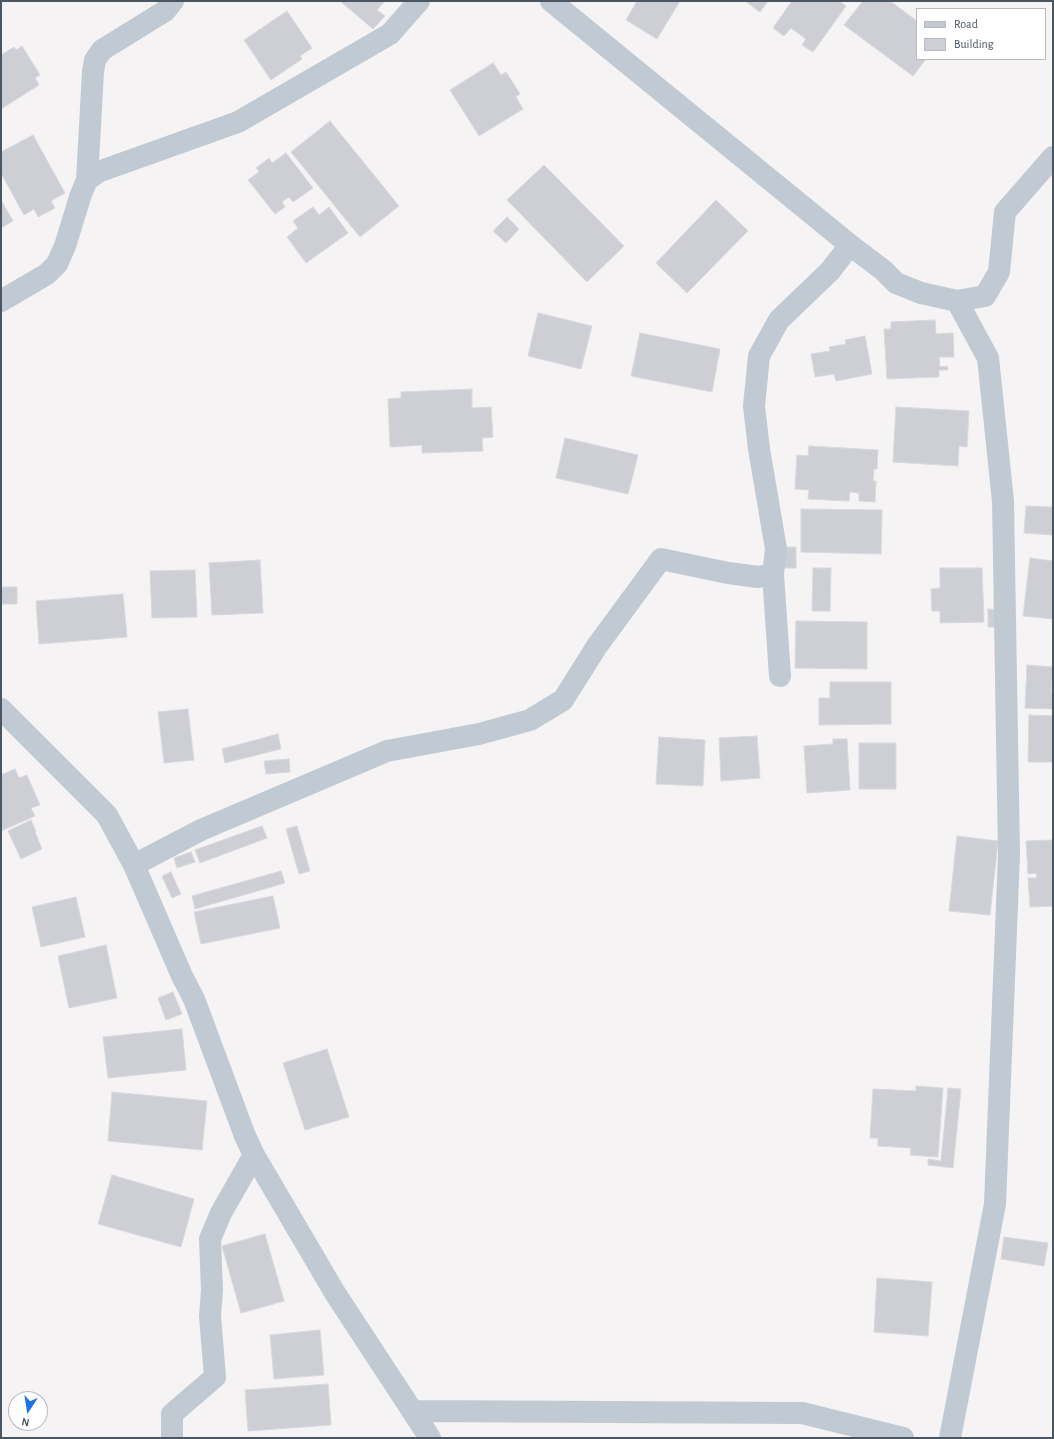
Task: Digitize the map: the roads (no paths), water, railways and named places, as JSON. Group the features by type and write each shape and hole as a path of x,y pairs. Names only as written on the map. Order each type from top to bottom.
{"street":[{"path":"1,301 47,274 57,264 65,246 80,194 87,180 95,60 102,50 165,11 173,1"},
{"path":"87,180 98,172 238,122 390,34 418,1"},
{"path":"551,1 850,245 883,270 896,283 921,294 957,301 985,296 999,272 1005,212 1053,157"},
{"path":"780,676 773,574 776,549 759,449 754,406 759,356 779,320 830,271 850,245"},
{"path":"950,1438 996,1204 1009,855 1003,501 988,358 957,301"},
{"path":"134,865 201,830 387,751 479,734 530,720 564,700 597,646 661,560 728,573 758,577 773,574"},
{"path":"1,709 107,815 134,865 182,976 194,999 245,1136 254,1155 335,1293 430,1438"},
{"path":"172,1438 172,1414 215,1377 210,1316 212,1290 210,1239 220,1213 254,1155"},
{"path":"412,1411 802,1413 903,1438"}]}
